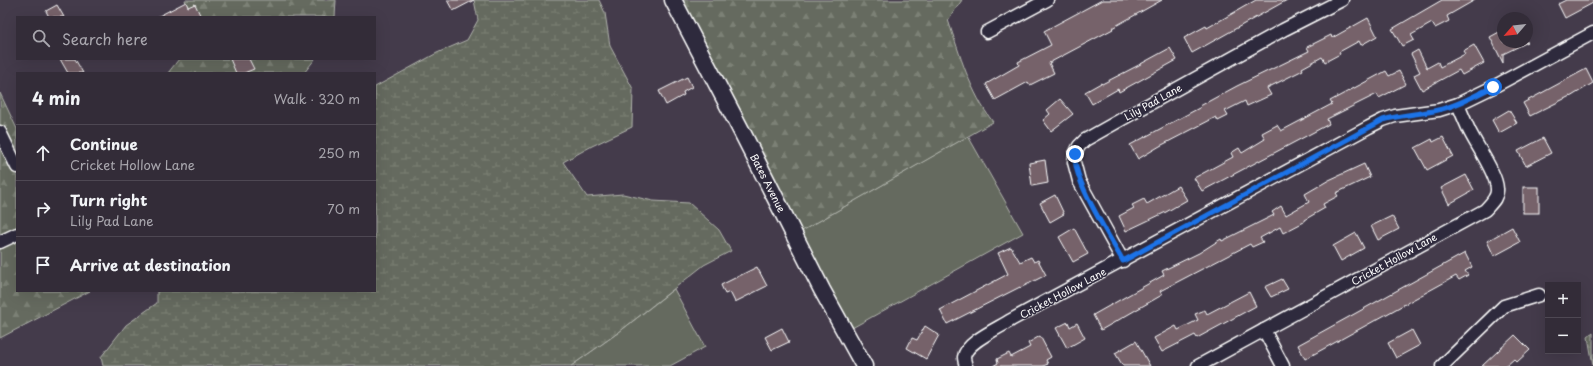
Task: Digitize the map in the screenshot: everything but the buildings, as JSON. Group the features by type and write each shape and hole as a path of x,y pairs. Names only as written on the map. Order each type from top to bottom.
{"street":[{"name":"Bates Avenue","path":"673,0 822,290 864,366"},
{"path":"987,32 1047,0"},
{"name":"Lily Pad Lane","path":"1123,261 1079,181 1074,162 1075,154 1079,146 1085,140 1124,118 1283,30 1342,0"},
{"name":"Cricket Hollow Lane","path":"966,366 964,358 969,346 1011,320 1383,120 1395,116 1439,110 1458,104 1493,87 1593,33"},
{"name":"Cricket Hollow Lane","path":"1198,366 1485,210 1492,203 1497,195 1495,180 1458,104"},
{"path":"0,132 16,165"},
{"path":"0,242 16,234"},
{"path":"1442,366 1504,306 1539,295"},
{"path":"1264,330 1283,366"}],"green space":[{"path":"185,0 336,0 335,16 192,16"},
{"path":"474,0 599,0 605,13 610,46 633,89 632,127 563,162 587,197 623,194 653,201 689,203 719,230 731,251 704,265 619,332 571,366 103,366 101,357 126,325 157,303 157,292 376,292 376,86 437,53 467,40 478,20"},
{"path":"680,0 962,0 948,20 961,60 972,86 993,122 800,232"},
{"path":"178,60 314,60 305,72 169,72"},
{"path":"0,93 16,127 16,292 88,292 0,338"},
{"path":"968,136 1023,233 852,328 829,289 800,232"},
{"path":"674,289 705,347 670,366 571,366 619,332"},
{"path":"1593,333 1593,365 1588,337"}],"route":[{"path":"1075,154 1074,162 1079,181 1123,261 1368,127 1395,116 1439,110 1458,104 1493,87"}]}
